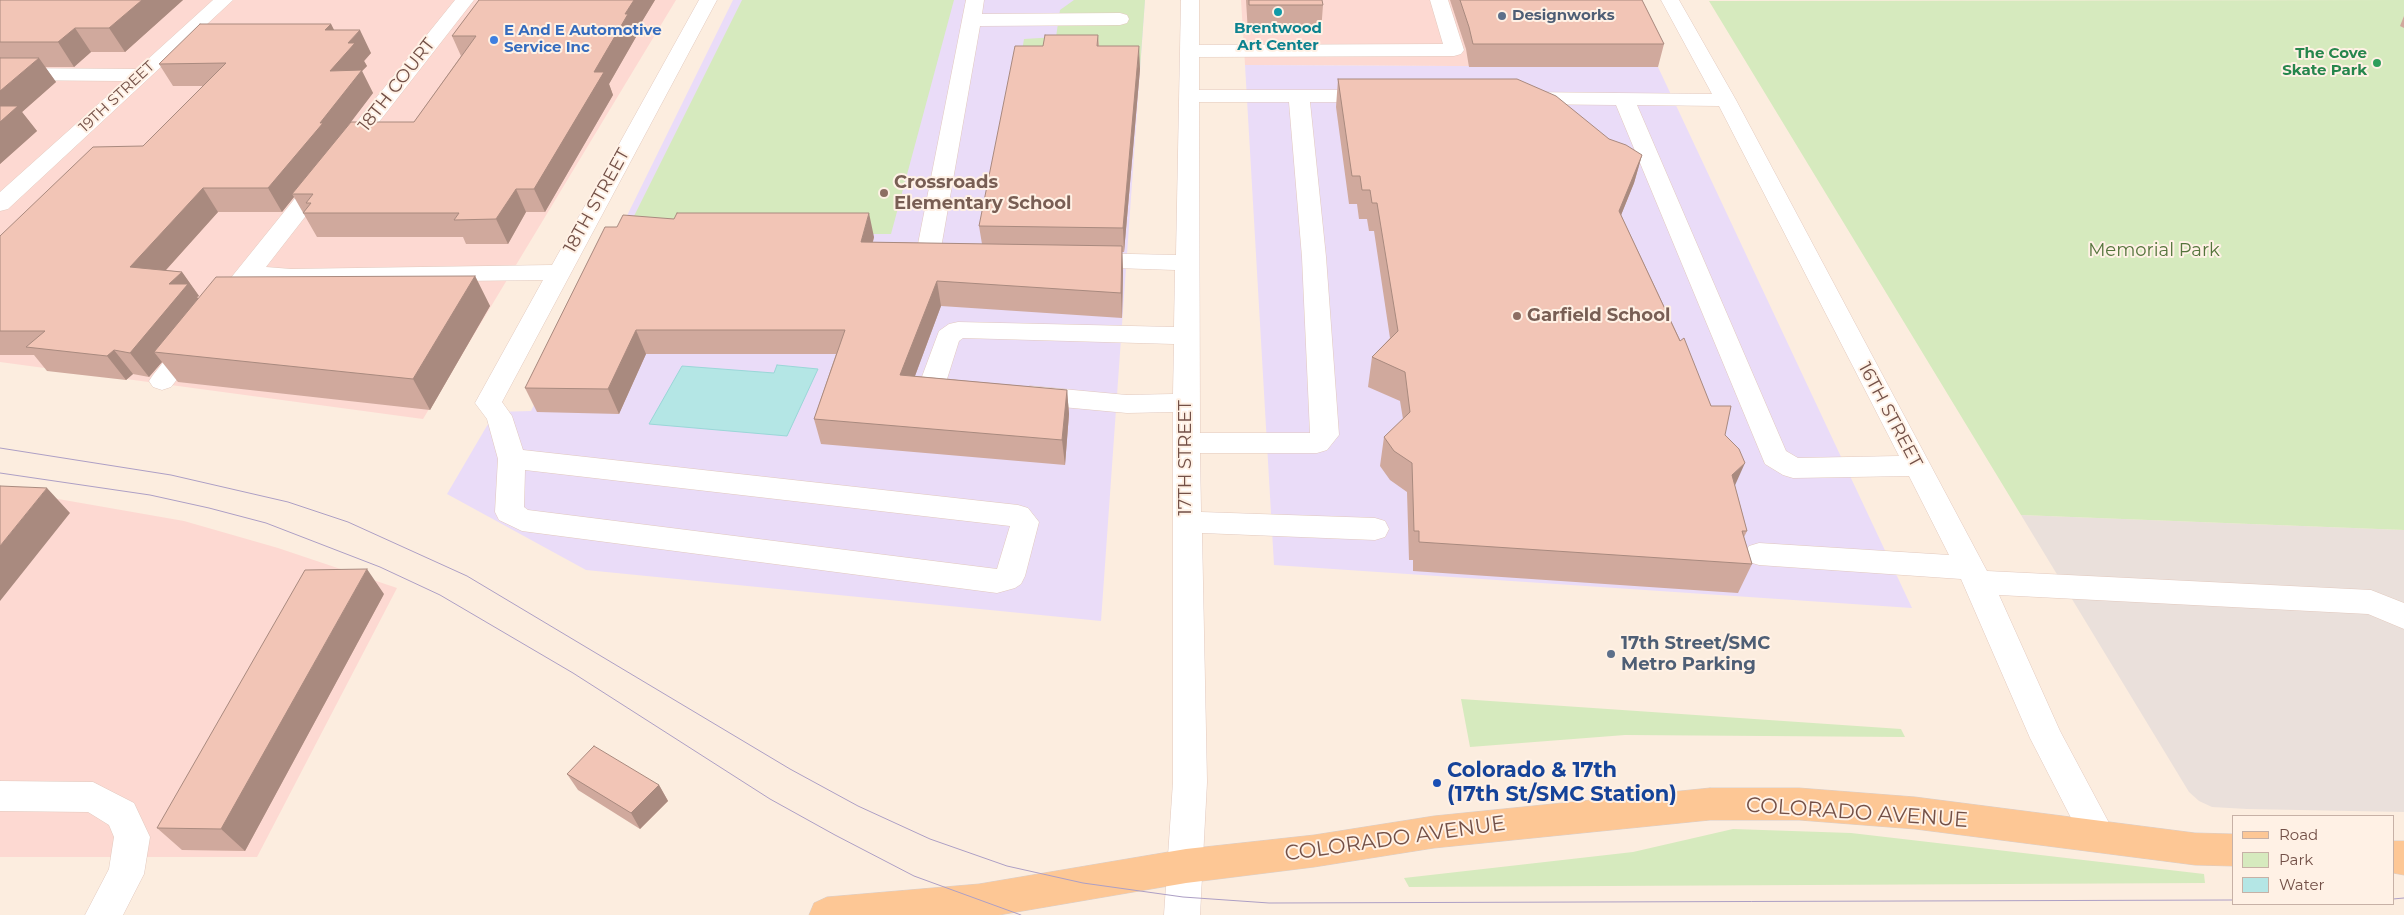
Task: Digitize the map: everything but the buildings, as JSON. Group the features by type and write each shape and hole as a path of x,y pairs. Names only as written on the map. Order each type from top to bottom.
{"main road":[{"name":"COLORADO AVENUE","path":"827,915 979,900 1186,866 1270,857 1526,821 1710,804 1799,804 1915,813 2194,849 2232,850"}],"street":[{"name":"19TH STREET","path":"3,200 224,0"},
{"name":"18TH COURT","path":"162,381 464,0"},
{"name":"18TH STREET","path":"512,459 500,416 488,403 708,0"},
{"name":"17TH STREET","path":"1182,915 1190,782 1186,403 1191,51 1190,0"},
{"path":"1191,51 1454,50 1439,0"},
{"name":"16TH STREET","path":"1670,0 1726,100 1974,575 2047,738 2098,836"},
{"path":"978,259 938,258 929,249 974,10 1120,19"},
{"path":"0,74 142,75"},
{"path":"1190,96 1398,97"},
{"path":"1186,443 1317,443 1325,435 1314,257 1299,96"},
{"path":"1496,98 1726,100"},
{"path":"1624,99 1776,457 1793,468 1916,466"},
{"path":"1067,260 1188,263"},
{"path":"248,273 291,276 558,272"},
{"path":"1186,403 1127,404 938,387 933,382 948,337 958,330 1187,336"},
{"path":"512,459 1018,516 1025,522 1010,576 1004,580 997,580 522,520 509,512 512,459"},
{"path":"1187,522 1375,529"},
{"path":"1759,554 1974,575 2371,602 2404,617"},
{"path":"0,796 93,797 122,814 132,836 129,860 126,874 102,915"}],"shaded area":[{"path":"0,0 676,0 423,419 0,362"},
{"name":"Crossroads Elementary School","path":"733,0 1145,0 1101,621 586,570 447,494 495,412 531,411"},
{"path":"1241,0 1629,0 1658,67 1245,65"},
{"name":"Garfield School","path":"1245,65 1658,67 1912,608 1274,565"},
{"path":"24,493 184,521 278,548 397,588 257,857 0,857 0,522"},
{"path":"2021,515 2404,530 2404,812 2247,809 2212,807 2199,801 2189,792"}],"green space":[{"path":"742,0 954,0 891,234 625,234"},
{"path":"1074,0 1145,0 1140,69 1098,69 1021,57 1024,39 1056,37 1060,10"},
{"name":"Memorial Park","path":"2404,0 2404,530 2021,515 1709,1"},
{"path":"1461,699 1901,729 1905,737 1625,735 1470,747"},
{"path":"1733,829 1851,833 2204,874 2205,883 1409,887 1404,878 1633,852"}],"water":[{"path":"777,365 818,369 787,436 649,424 682,366 774,373"}],"tram line":[{"path":"0,448 171,475 288,502 348,522 467,576 790,769 858,806 930,839 1007,866 1083,883 1183,897 1269,903 2232,900"},
{"path":"0,473 150,495 209,508 266,523 380,567 440,595 573,673 770,799 835,835 914,876 1021,915"},
{"path":"2394,899 2404,898"}],"place":[{"name":"Brentwood Art Center","path":"1278,12"},
{"name":"Designworks","path":"1502,16"},
{"name":"E And E Automotive Service Inc","path":"494,40"},
{"name":"The Cove Skate Park","path":"2377,63"},
{"name":"Crossroads Elementary School","path":"884,193"},
{"name":"Garfield School","path":"1517,316"},
{"name":"17th Street/SMC Metro Parking","path":"1611,654"},
{"name":"Colorado & 17th (17th St/SMC Station)","path":"1437,783"}]}
